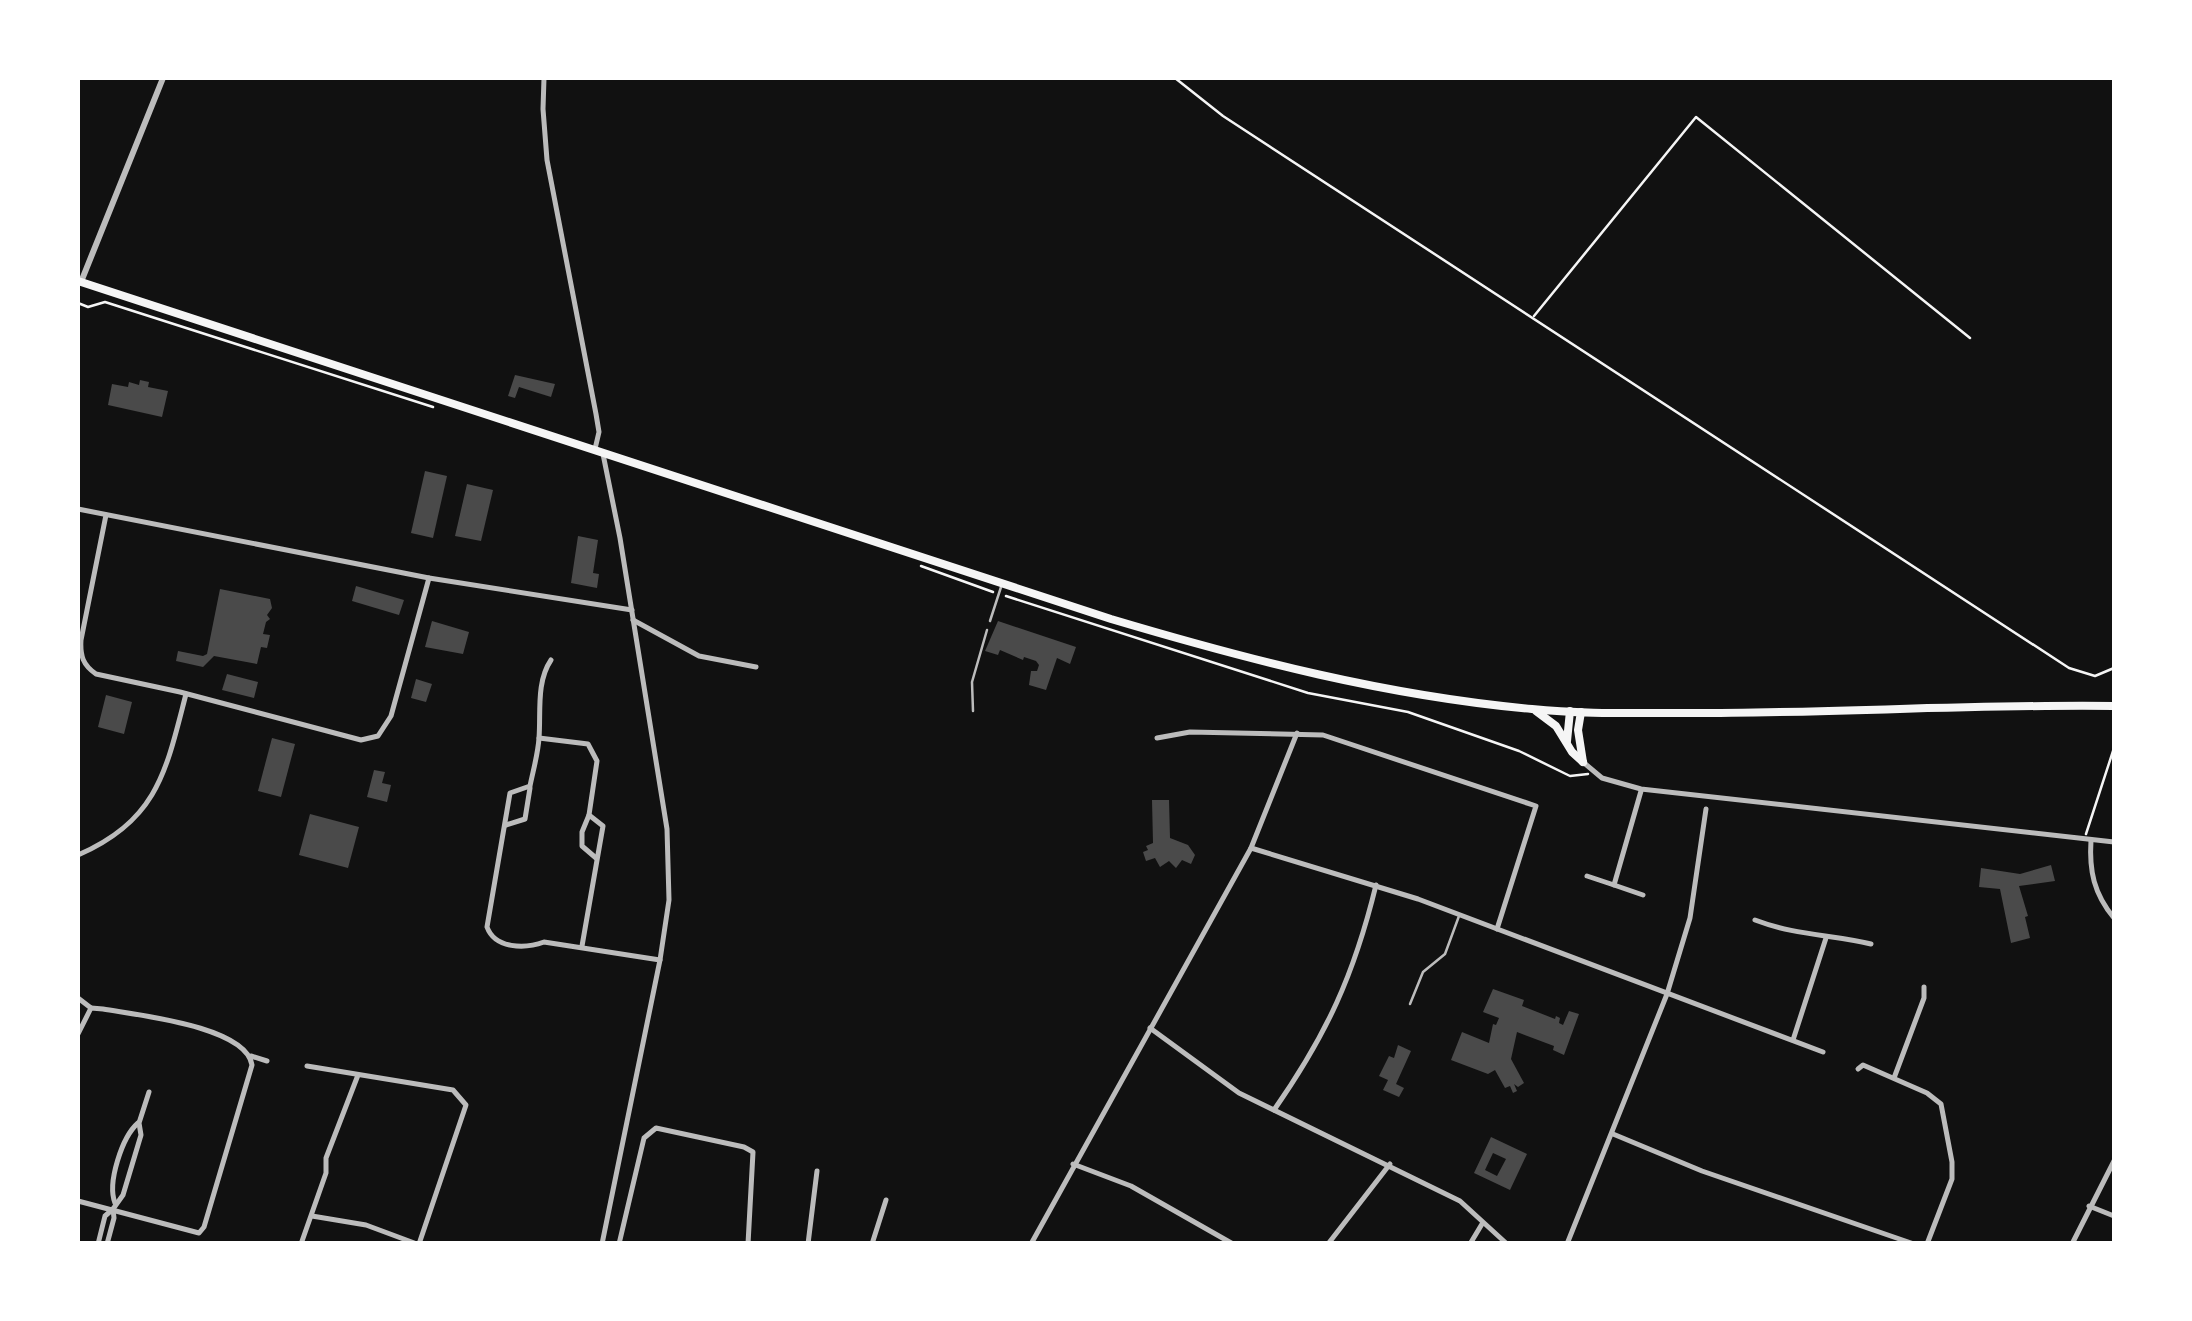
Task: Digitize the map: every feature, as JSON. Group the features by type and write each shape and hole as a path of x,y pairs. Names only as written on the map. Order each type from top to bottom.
{"main road":[{"path":"79,282 1002,584 1245,659 1364,686 1535,710 1581,712 1740,714 2114,706"},
{"path":"1535,710 1567,740 1572,752 1583,762"},
{"path":"1567,740 1570,711"},
{"path":"1581,712 1578,730 1583,762"}],"street":[{"path":"79,282 163,78"},
{"path":"544,78 542,109 547,160 596,414 598,450 634,620 667,828 669,900 660,960 602,1244"},
{"path":"78,509 430,578 632,610"},
{"path":"106,515 81,640 84,661 96,674 349,738 372,739 385,729 430,578"},
{"path":"634,620 698,656 756,667"},
{"path":"506,825 525,818 539,738 545,668 551,660"},
{"path":"78,856 121,831 156,791 186,694"},
{"path":"1156,738 1190,732 1323,735 1536,806 1497,930"},
{"path":"1031,1244 1250,848 1297,733"},
{"path":"539,738 588,744 595,751 597,761 582,846 596,858"},
{"path":"1583,762 1602,778 1641,789 2114,842"},
{"path":"530,786 510,793 487,928 490,936 498,942 530,947 544,942 660,960"},
{"path":"1614,885 1641,789"},
{"path":"1567,1244 1667,994 1690,918 1706,809"},
{"path":"582,946 602,826 589,815"},
{"path":"2088,840 2097,892 2114,918"},
{"path":"1250,848 1459,914 1823,1052"},
{"path":"1587,876 1643,895"},
{"path":"1274,1110 1328,1026 1350,977 1376,885"},
{"path":"1755,920 1796,934 1871,944"},
{"path":"1792,1041 1826,938"},
{"path":"1894,1078 1924,998 1924,987"},
{"path":"78,998 90,1008 194,1026 267,1062"},
{"path":"78,1034 90,1008"},
{"path":"1150,1028 1212,1075 1274,1110 1460,1201 1507,1244"},
{"path":"78,1201 114,1206 199,1233 230,1146 252,1065 251,1056"},
{"path":"1858,1069 1863,1065 1894,1078 1927,1092 1941,1104 1952,1179 1927,1244"},
{"path":"307,1066 454,1090 466,1105 418,1244 366,1225 312,1216"},
{"path":"301,1244 326,1172 326,1158 358,1075"},
{"path":"98,1244 106,1216 122,1196 149,1092"},
{"path":"107,1244 114,1218 110,1192 129,1132 139,1123"},
{"path":"619,1244 644,1138 656,1128 753,1152 748,1244"},
{"path":"1613,1134 1702,1171 1914,1244"},
{"path":"2072,1244 2114,1161"},
{"path":"1074,1164 1132,1186 1233,1244"},
{"path":"1328,1244 1390,1164"},
{"path":"808,1244 817,1171"},
{"path":"872,1244 886,1200"},
{"path":"2089,1206 2114,1216"},
{"path":"1470,1244 1482,1224"}],"lane":[{"path":"990,621 1002,584"},
{"path":"974,712 972,682 987,630"},
{"path":"1410,1004 1423,972 1445,954 1459,914"}],"path":[{"path":"1175,78 1223,116 2069,668 2095,676 2114,668"},
{"path":"1532,318 1696,117 1970,338"},
{"path":"78,302 88,307 105,302 444,410"},
{"path":"2088,840 2114,748"}],"building":[{"path":"515,375 555,384 551,397 519,387 515,398 508,396"},
{"path":"140,380 149,382 148,387 168,391 162,417 108,405 112,384 128,387 129,382 139,385"},
{"path":"425,471 447,476 433,538 411,533"},
{"path":"467,484 493,490 481,541 455,536"},
{"path":"578,536 598,540 593,573 599,574 597,588 571,583"},
{"path":"356,586 404,600 399,615 352,601"},
{"path":"220,589 270,599 270,619 263,634 270,635 267,648 261,647 257,664 214,656 203,667 176,661 178,651 207,654"},
{"path":"432,621 469,632 463,654 425,647"},
{"path":"998,621 1076,647 1070,664 1057,658 1046,690 1029,685 1031,671 1037,671 1039,665 1036,661 1000,650 998,655 985,651"},
{"path":"227,674 258,682 254,698 222,690"},
{"path":"416,679 432,684 426,702 411,698"},
{"path":"106,695 132,702 124,734 98,727"},
{"path":"272,738 295,744 281,797 258,791"},
{"path":"374,770 385,772 382,783 391,785 387,802 367,797"},
{"path":"1152,800 1169,800 1170,838 1188,845 1195,855 1191,864 1182,860 1176,868 1169,861 1160,867 1155,858 1146,861 1143,852 1153,843"},
{"path":"310,814 359,827 348,868 299,855"},
{"path":"2051,865 2055,881 2019,886 2030,938 2011,943 2000,889 1979,887 1981,868 2020,874"},
{"path":"1493,989 1524,1000 1522,1006 1560,1018 1563,1025 1569,1011 1579,1014 1564,1055 1553,1050 1554,1046 1517,1032 1511,1059 1524,1083 1518,1087 1514,1084 1517,1091 1513,1093 1510,1086 1505,1088 1495,1070 1488,1074 1451,1060 1462,1032 1489,1043 1493,1024 1499,1018 1483,1012"},
{"path":"1398,1045 1411,1051 1396,1084 1404,1088 1399,1097 1383,1090 1388,1080 1379,1076 1389,1056 1394,1058"},
{"path":"1491,1137 1527,1154 1510,1190 1474,1173","holes":["1493,1153 1506,1159 1497,1176 1485,1170"]}]}
